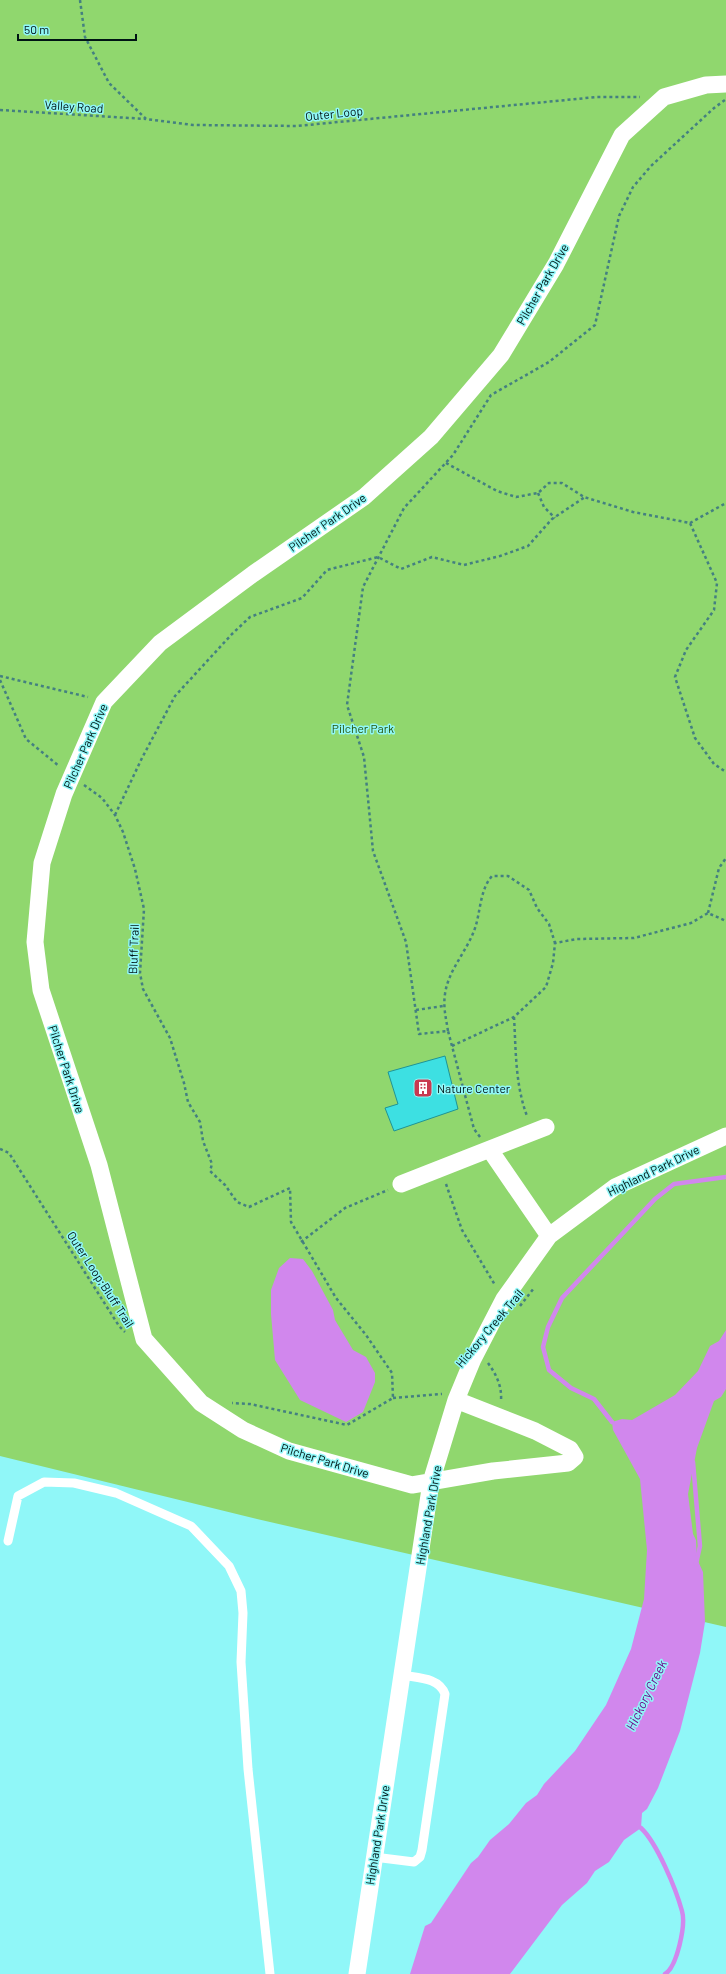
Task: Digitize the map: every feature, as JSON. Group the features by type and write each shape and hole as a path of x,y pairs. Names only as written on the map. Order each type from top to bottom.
{"street":[{"name":"Pilcher Park Drive","path":"499,1417 536,1431 570,1449 575,1457 568,1463 493,1471 412,1485 320,1460 290,1451 243,1430 201,1402 144,1339 99,1165 41,990 35,942 42,863 64,794 104,702 160,643 253,574 364,497 431,437 501,355 556,264 622,135 664,97 706,85 726,84"},
{"path":"401,1184 546,1127"},
{"name":"Highland Park Drive","path":"357,1974 431,1482 452,1396 504,1299 549,1236 615,1186 726,1136"},
{"path":"490,1150 549,1236"},
{"path":"452,1396 499,1417"}],"lane":[{"path":"8,1541 18,1496 44,1482 74,1483 116,1493 191,1526 229,1566 241,1591 244,1613 241,1662 248,1768 270,1974"},
{"path":"374,1857 414,1862 420,1857 422,1850 445,1694 443,1688 437,1681 402,1675"}],"path":[{"path":"80,0 85,37 109,83 146,120"},
{"name":"Outer Loop","path":"146,120 193,125 297,126 597,97 664,97"},
{"path":"448,1031 419,1034 406,942 373,851 364,757 347,704 362,587 404,508 453,455 491,395 549,362 595,325 619,216 633,187 651,166 714,108 726,100"},
{"name":"Valley Road","path":"0,110 146,120"},
{"path":"446,463 497,491 516,497 538,493 549,483 562,483 585,497 633,512 690,523 726,503"},
{"path":"538,493 544,507 555,518"},
{"path":"115,815 142,758 175,696 232,634 250,617 302,598 327,570 378,557 400,569 432,557 464,565 500,556 528,546 555,518 585,497"},
{"path":"690,523 717,583 714,610 686,650 675,677 695,738 714,764 726,772"},
{"path":"0,676 104,702"},
{"name":"Bluff Trail","path":"0,680 26,739 102,798 115,815 123,832 135,869 144,909 140,973 143,989 170,1038 184,1083 188,1102 200,1122 204,1141 212,1164 210,1171 225,1185 237,1202 249,1207 290,1188 291,1222 302,1242"},
{"path":"555,943 577,939 634,938 691,923 708,913 719,868 726,858"},
{"path":"452,1046 514,1017 546,987 553,963 555,943 549,924 537,908 529,890 508,876 492,876 485,884 474,930 464,952 450,976 443,1006 448,1031 474,1129 490,1150"},
{"path":"708,913 726,921"},
{"path":"416,1010 443,1006"},
{"path":"514,1017 517,1069 522,1102 527,1116"},
{"name":"Outer Loop;Bluff Trail","path":"0,1149 9,1153 119,1326 129,1337"},
{"path":"440,1169 462,1230 504,1299"},
{"path":"393,1398 392,1373 366,1335 336,1298 302,1242 345,1208 401,1184"},
{"name":"Hickory Creek Trail","path":"516,1311 534,1287"},
{"path":"478,1349 497,1376 501,1394 499,1417"},
{"path":"229,1403 250,1404 347,1425 393,1398 452,1396"}],"green space":[{"name":"Pilcher Park","path":"0,0 726,0 726,1627 257,1519 0,1456"}],"water":[{"path":"290,1258 303,1259 312,1271 333,1310 335,1320 353,1350 366,1357 375,1373 375,1382 363,1412 346,1422 300,1400 275,1360 271,1314 271,1290 279,1268"},
{"path":"726,1330 726,1389 721,1397 714,1401 697,1448 688,1494 693,1534 696,1540 697,1559 703,1572 705,1622 700,1653 680,1731 658,1788 647,1809 642,1813 641,1828 624,1840 609,1862 595,1871 587,1883 562,1905 510,1974 410,1974 425,1926 431,1923 471,1863 478,1857 490,1840 509,1824 526,1803 537,1795 544,1784 575,1751 606,1705 631,1649 644,1599 647,1550 640,1479 613,1430 612,1422 622,1419 632,1420 675,1395 698,1371 710,1346 719,1341"}],"building":[{"name":"Nature Center","path":"445,1056 458,1109 394,1131 385,1108 398,1104 388,1072"}],"waterway":[{"path":"612,1422 594,1399 571,1388 549,1370 543,1347 548,1327 562,1298 655,1199 674,1184 726,1177"},
{"name":"Hickory Creek","path":"693,1462 700,1546 696,1564"},
{"path":"641,1828 653,1844 671,1879 683,1917 682,1935 677,1955 669,1970 665,1974"}],"place":[{"name":"Nature Center","path":"423,1088"}]}
